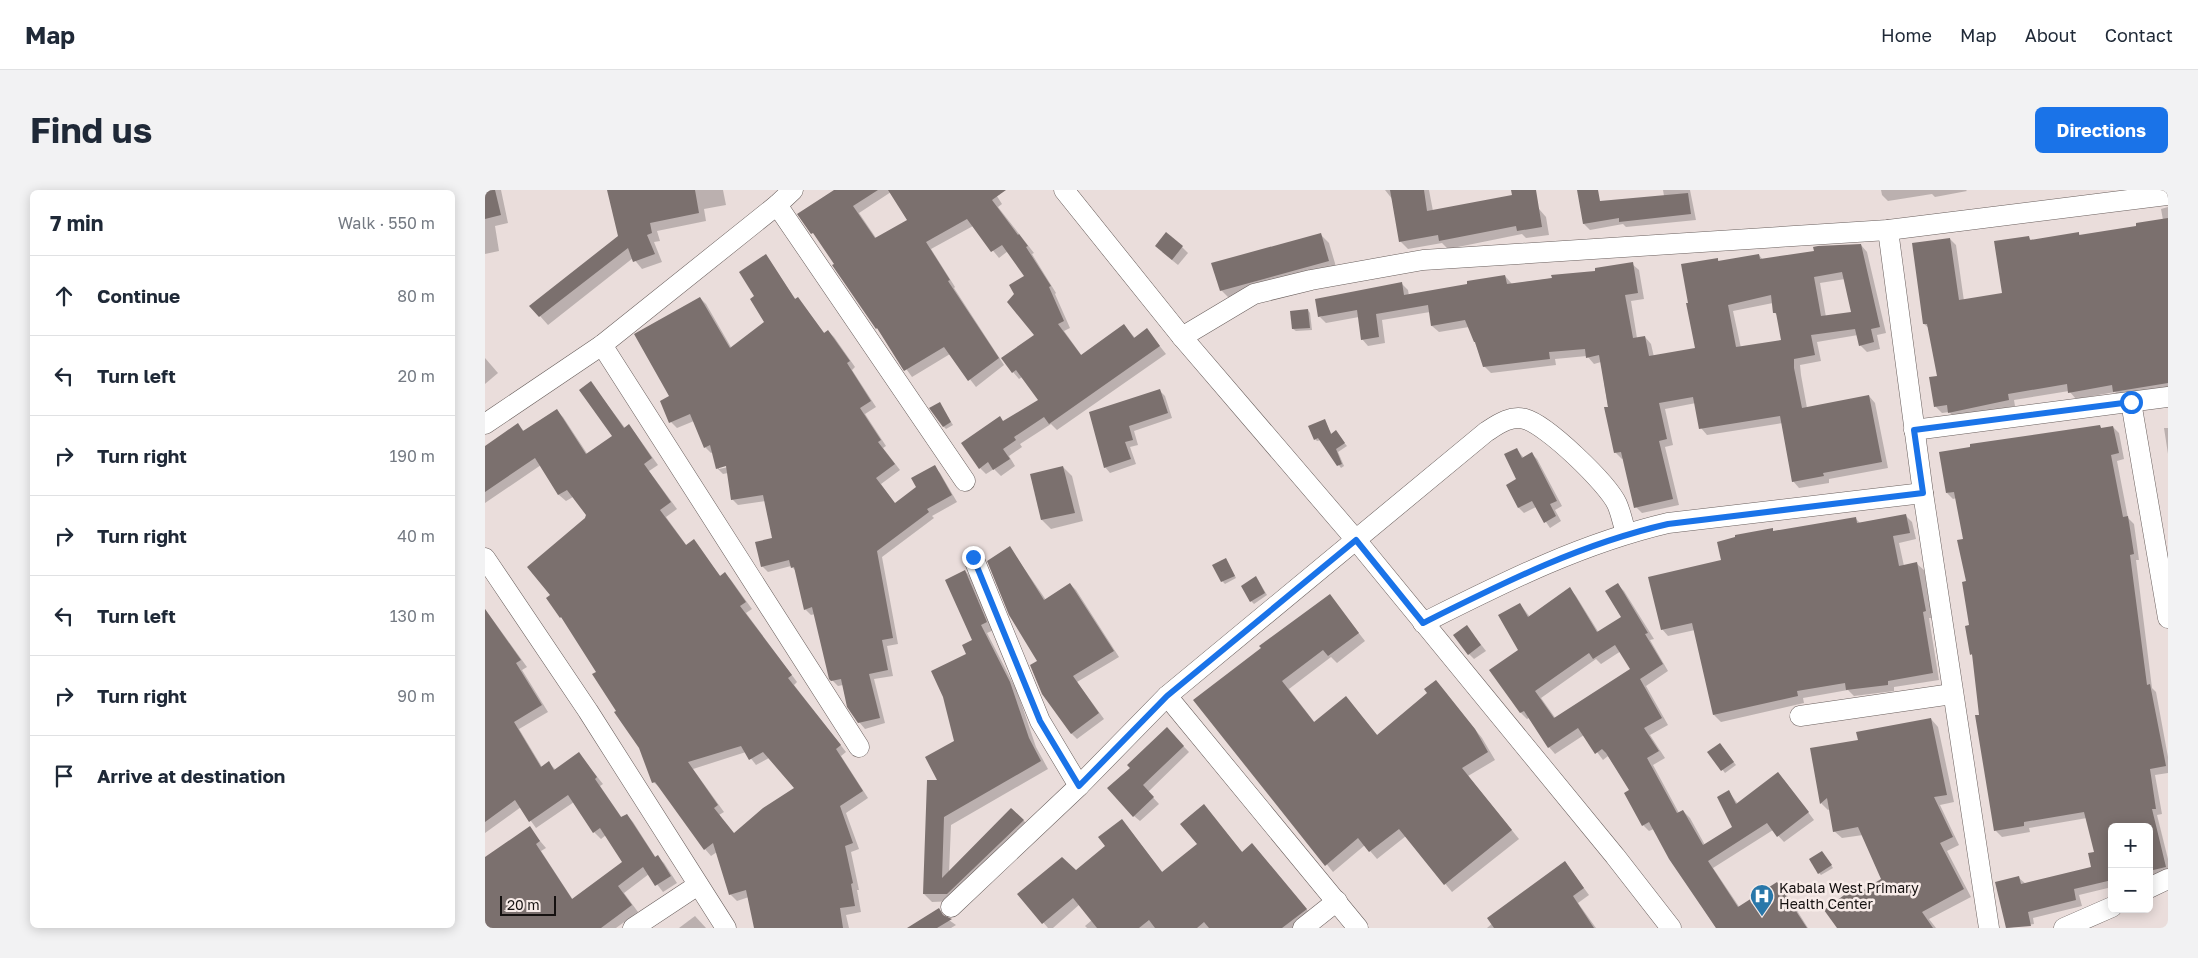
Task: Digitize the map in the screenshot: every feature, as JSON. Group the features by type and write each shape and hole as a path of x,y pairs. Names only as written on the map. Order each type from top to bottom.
{"street":[{"path":"485,424 602,344 777,205 793,190"},
{"path":"1064,190 1181,337 1356,540 1615,856 1671,928"},
{"path":"1181,337 1254,294 1311,280 1423,260 1888,230 2168,195"},
{"path":"777,205 965,481"},
{"path":"1888,230 1914,430 1952,694 1989,928"},
{"path":"602,344 859,747"},
{"path":"1914,430 2168,397"},
{"path":"2131,402 2168,618"},
{"path":"951,906 1079,786 1167,696 1486,432 1506,420 1524,419 1551,435 1585,463 1617,503 1626,533"},
{"path":"1423,623 1532,569 1626,533 1668,524 1923,493"},
{"path":"973,557 1040,721 1079,786"},
{"path":"485,558 588,711 726,928"},
{"path":"1800,716 1952,694"},
{"path":"1167,696 1358,928"},
{"path":"2153,886 2168,879"},
{"path":"633,928 698,885"},
{"path":"1303,928 1337,901"},
{"path":"2064,928 2108,909"}],"building":[{"path":"485,190 495,190 501,215 485,219"},
{"path":"607,190 695,190 699,213 650,223 652,233 647,235 655,254 633,262 628,248 539,317 529,306 618,236"},
{"path":"834,190 878,190 853,206 875,238 907,220 888,190 1006,190 992,200 1028,246 1026,247 1051,286 1049,287 1064,321 1058,324 1081,355 1124,324 1134,338 1147,328 1160,346 1049,424 1044,417 1014,437 1016,440 1003,449 1010,459 993,470 988,462 979,469 961,443 1000,416 1003,421 1038,400 1016,370 1012,373 1001,358 1034,335 1007,302 1014,294 1009,285 1024,276 1002,245 991,252 967,219 926,242 950,280 948,281 999,358 968,381 944,347 904,371 877,328 832,265 834,264 813,233 811,234 797,214"},
{"path":"1390,190 1424,190 1427,211 1512,195 1511,190 1536,190 1542,227 1517,231 1516,226 1439,241 1438,235 1399,242"},
{"path":"1577,190 1598,190 1600,201 1688,193 1691,214 1619,222 1619,218 1583,224"},
{"path":"2168,218 2168,383 2113,392 2112,385 2068,393 2067,384 2008,394 2009,400 1948,413 1947,405 1934,407 1929,377 1937,376 1927,324 1923,324 1912,243 1950,238 1959,300 2002,293 1994,241 2029,236 2030,240 2079,232 2079,235 2136,226 2136,223"},
{"path":"1166,232 1183,246 1172,260 1155,246"},
{"path":"1321,233 1329,261 1220,291 1211,263"},
{"path":"1861,244 1880,327 1871,329 1874,342 1859,346 1855,329 1811,335 1815,355 1794,359 1802,408 1869,395 1882,462 1823,473 1824,476 1792,482 1780,416 1699,429 1693,397 1659,403 1667,439 1659,441 1673,499 1634,508 1621,452 1614,453 1604,407 1608,407 1599,355 1586,358 1585,349 1549,352 1550,359 1483,367 1465,320 1431,326 1428,305 1376,314 1379,337 1361,340 1357,310 1318,317 1315,299 1402,282 1404,295 1505,275 1507,284 1552,278 1551,275 1595,271 1595,268 1633,262 1638,293 1625,295 1633,338 1645,336 1649,356 1695,348 1681,264 1718,258 1718,261 1759,254 1760,259 1814,251 1813,247","holes":["1842,272 1851,312 1821,316 1814,277","1771,295 1773,313 1776,313 1781,340 1736,347 1728,305"]},
{"path":"766,254 795,299 798,297 824,333 828,330 850,361 847,363 871,401 860,408 881,440 878,442 895,464 876,478 895,503 916,487 911,478 935,465 952,495 927,509 929,512 877,551 893,638 882,640 888,670 869,674 880,718 858,723 847,707 841,679 831,681 829,679 812,607 804,610 794,567 791,568 789,560 761,567 755,542 772,538 763,495 731,500 726,466 716,469 710,445 704,448 690,414 669,423 660,401 669,396 634,334 700,297 730,348 764,322 750,299 754,296 739,272"},
{"path":"1308,309 1310,328 1292,329 1290,311"},
{"path":"591,381 624,428 629,424 652,458 644,464 671,502 660,510 686,545 694,539 720,576 725,572 746,602 740,606 792,675 788,678 841,745 836,749 863,791 840,806 853,843 845,846 853,883 851,884 855,906 840,908 843,928 754,928 746,890 729,895 713,843 704,850 655,782 652,783 639,748 614,712 616,711 592,674 596,672 561,617 546,598 550,595 527,567 585,518 586,515 567,490 558,495 535,458 485,492 485,446 518,423 523,431 557,409 586,454 612,436 579,390","holes":["741,746 749,760 763,752 794,788 763,808 734,833 714,808 718,805 688,762"]},
{"path":"1160,389 1168,413 1129,426 1133,440 1125,442 1131,459 1104,468 1089,412"},
{"path":"940,402 951,422 943,427 929,408"},
{"path":"1325,419 1331,434 1336,430 1345,443 1336,449 1342,464 1337,466 1318,438 1314,440 1308,426"},
{"path":"2100,425 2101,428 2113,426 2119,453 2111,455 2123,517 2128,516 2134,554 2130,555 2147,685 2150,684 2166,766 2150,769 2156,809 2152,809 2166,867 2153,870 2153,823 2108,823 2108,881 2074,889 2076,900 2028,912 2031,926 2006,928 1995,882 2019,876 2021,884 2091,867 2088,853 2094,852 2084,812 2024,822 2024,826 1994,831 1975,715 1979,715 1972,654 1970,655 1965,626 1969,625 1962,582 1966,581 1957,540 1963,539 1954,492 1946,493 1939,452 1970,447 1970,444"},
{"path":"1517,448 1522,458 1532,452 1557,501 1550,504 1556,516 1544,523 1532,501 1518,508 1506,485 1516,479 1504,454"},
{"path":"1063,466 1075,513 1041,520 1030,474"},
{"path":"1906,514 1910,533 1893,536 1899,566 1917,562 1926,611 1923,612 1933,673 1888,681 1888,685 1846,690 1845,683 1797,691 1798,696 1713,715 1692,623 1661,630 1648,577 1721,560 1717,542 1735,537 1735,535 1773,528 1773,531 1856,517 1857,523"},
{"path":"1010,546 1044,600 1070,583 1114,651 1073,676 1099,713 1071,734 1042,694 1030,665 1037,661 1009,615 987,561"},
{"path":"1226,558 1235,576 1221,582 1212,565"},
{"path":"965,570 987,622 981,625 1010,682 1029,738 1041,761 944,817 942,878 1011,808 1024,820 947,894 923,894 927,780 937,780 925,757 954,741 943,697 931,671 966,654 962,645 972,640 945,580"},
{"path":"1256,576 1265,593 1250,602 1241,586"},
{"path":"1618,583 1648,633 1645,634 1663,664 1640,679 1662,718 1644,728 1659,751 1647,758 1677,813 1683,810 1703,845 1732,827 1717,797 1729,790 1736,804 1778,772 1809,812 1777,837 1767,823 1708,861 1738,907 1777,882 1807,928 1716,928 1669,859 1649,822 1642,826 1624,793 1629,790 1606,753 1602,749 1595,754 1578,728 1548,748 1524,711 1520,713 1489,670 1518,650 1498,615 1520,603 1528,617 1570,587 1597,632 1621,617 1605,591","holes":["1615,645 1630,669 1554,718 1535,691 1589,653 1593,659"]},
{"path":"1330,594 1359,633 1328,656 1323,650 1282,681 1314,722 1346,696 1377,735 1427,693 1424,689 1436,680 1475,729 1488,752 1462,768 1512,830 1444,885 1399,829 1369,852 1358,838 1325,866 1193,700 1261,648 1259,646"},
{"path":"485,609 521,660 516,663 542,705 514,722 541,767 549,761 554,770 579,752 597,777 595,779 621,817 627,814 655,857 658,855 671,876 655,886 643,867 618,886 632,905 601,928 485,928 485,857 530,826 540,841 536,844 572,899 622,862 600,828 593,833 568,795 529,822 515,800 485,822"},
{"path":"1467,625 1481,645 1468,655 1453,635"},
{"path":"1931,718 1947,795 1934,797 1953,837 1940,843 1964,889 1922,912 1933,928 1837,928 1824,910 1855,887 1859,893 1881,879 1858,827 1833,832 1827,798 1820,804 1810,748 1858,740 1856,732"},
{"path":"1167,727 1184,746 1143,785 1154,797 1133,817 1107,788 1130,768 1127,765"},
{"path":"1720,743 1734,762 1721,771 1707,752"},
{"path":"1204,804 1242,852 1252,843 1307,909 1282,928 1209,928 1204,922 1197,928 1155,928 1149,920 1139,928 1097,928 1073,898 1042,924 1017,894 1062,857 1076,870 1105,846 1098,837 1122,819 1162,872 1197,844 1180,824"},
{"path":"1822,851 1832,865 1818,874 1809,859"},
{"path":"1565,861 1584,888 1573,896 1594,928 1494,928 1487,918"},
{"path":"939,908 943,915 952,919 937,928 907,928"}],"place":[{"name":"Kabala West Primary Health Center","path":"1762,917"}],"route":[{"path":"973,557 1040,721 1079,786 1167,696 1356,540 1423,623 1532,569 1626,533 1668,524 1923,493 1914,430 2131,402"}]}
